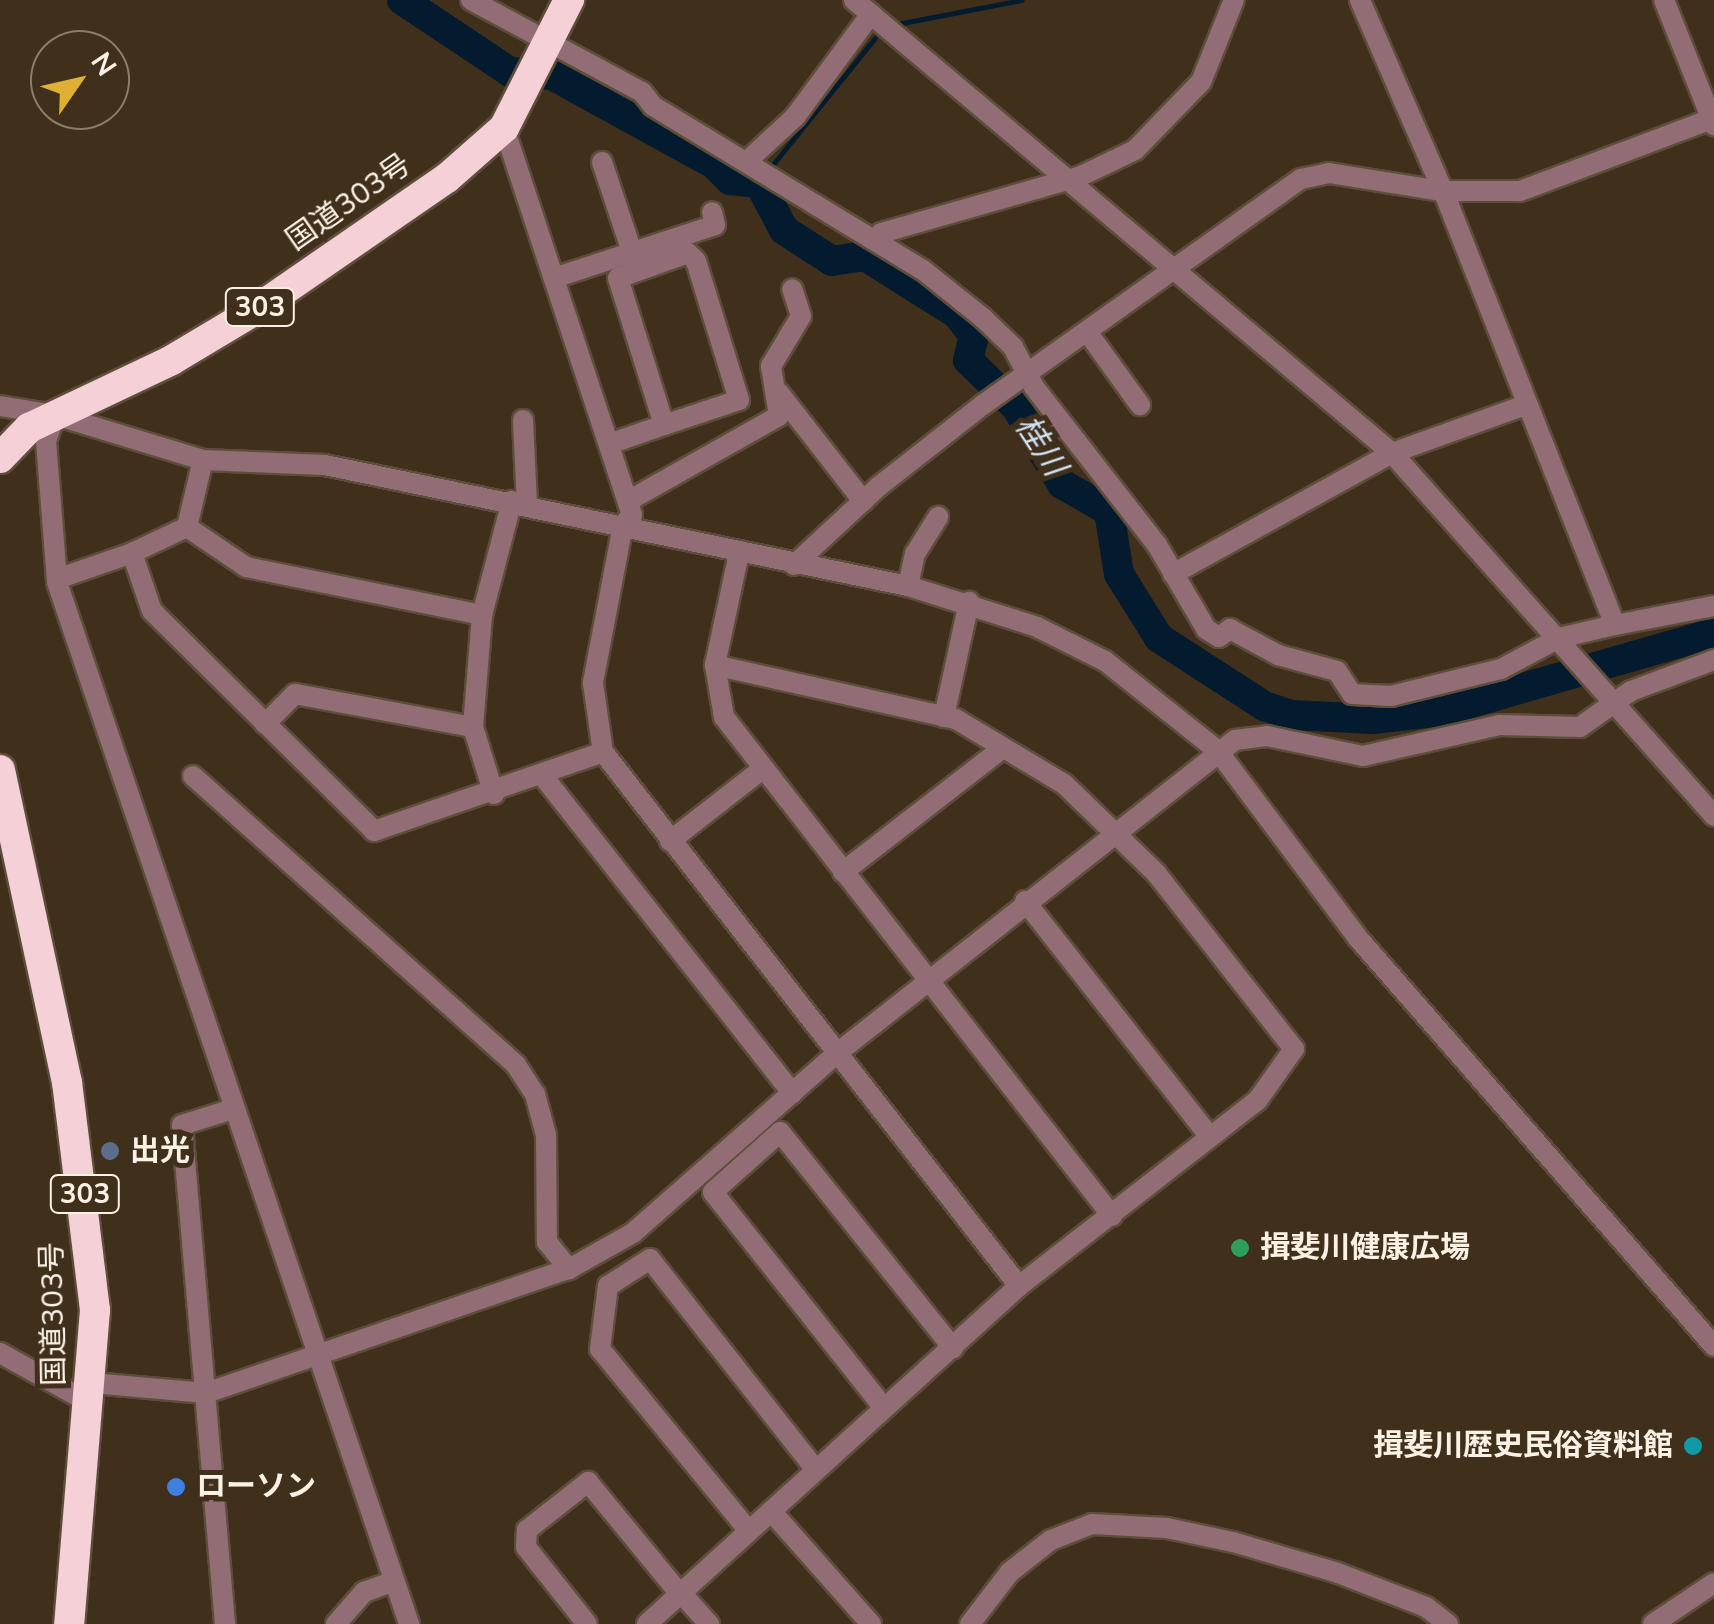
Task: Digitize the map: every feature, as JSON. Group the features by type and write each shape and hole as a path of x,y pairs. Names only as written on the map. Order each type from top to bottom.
{"highway":[{"name":"国道303号","path":"0,458 29,428 172,360 254,311 448,178 504,128 526,94 570,0"},
{"name":"国道303号","path":"0,770 86,1196 95,1310 69,1624"}],"street":[{"path":"471,0 875,240 983,318 1029,373 1034,387 1173,574 1206,629 1219,637 1230,629 1278,655 1336,671 1352,694 1403,694 1475,677 1615,625 1714,606"},
{"path":"854,0 1392,454 1714,816"},
{"path":"875,240 881,233 1068,180 1135,150 1188,100 1213,60 1234,0"},
{"path":"1360,0 1441,190 1615,625"},
{"path":"794,565 864,501 984,404 1314,174 1441,190 1520,192 1713,121 1664,0"},
{"path":"746,162 803,107 871,14"},
{"path":"504,128 632,515 623,525 593,683 603,752 1019,1286"},
{"path":"602,162 632,252"},
{"path":"556,277 715,225 712,212"},
{"path":"610,444 739,400 696,261 688,252 618,278 664,425"},
{"path":"628,502 772,424 781,407 772,356 800,316 792,289"},
{"path":"1088,333 1140,405"},
{"path":"779,393 864,501"},
{"path":"0,406 55,414 203,460 325,465 520,502 794,565 908,586 970,602 1104,661 1218,751 1358,938 1714,1346"},
{"path":"1173,574 1392,454 1520,407"},
{"path":"55,414 46,441 57,579 232,1108 409,1624"},
{"path":"494,794 474,727 482,614 520,502 523,420"},
{"path":"187,527 203,460"},
{"path":"908,586 916,554 938,516"},
{"path":"57,579 187,527"},
{"path":"187,527 246,567 482,614"},
{"path":"132,552 152,610 374,830 494,794 603,752"},
{"path":"739,553 716,665 724,717 760,771 1112,1216"},
{"path":"944,717 970,602"},
{"path":"0,1353 91,1393 206,1394 569,1269 632,1233 836,1054 1116,828 1218,751 1254,734 1363,756 1500,725 1580,727 1609,696 1714,660"},
{"path":"647,1624 1019,1286 1257,1101 1294,1049 1116,828 1064,784 944,717 716,665"},
{"path":"265,724 295,694 474,727"},
{"path":"843,872 1003,748"},
{"path":"670,841 760,771"},
{"path":"194,776 516,1064 536,1094 546,1135 546,1242 569,1269"},
{"path":"542,776 792,1093"},
{"path":"1025,901 1209,1136"},
{"path":"225,1624 182,1125 232,1108"},
{"path":"884,1408 713,1192 780,1132 952,1348"},
{"path":"749,1531 600,1349 608,1286 650,1259 815,1468"},
{"path":"587,1624 526,1548 526,1530 588,1482 709,1624"},
{"path":"770,1510 871,1624"},
{"path":"970,1624 1010,1572 1064,1533 1092,1524 1168,1528 1233,1542 1350,1577 1426,1607 1448,1624"},
{"path":"336,1624 364,1592 394,1581"},
{"path":"1654,1624 1714,1583"}],"waterway":[{"name":"桂川","path":"402,0 510,72 552,75 714,164 730,180 759,183 784,230 832,261 865,256 957,314 974,336 968,360 1016,407 1062,484 1109,511 1119,574 1159,638 1264,706 1292,715 1373,719 1443,711 1714,633"},
{"path":"897,24 1022,0"},
{"path":"770,168 875,38"}],"place":[{"name":"出光","path":"110,1151"},
{"name":"揖斐川健康広場","path":"1240,1248"},
{"name":"揖斐川歴史民俗資料館","path":"1693,1446"},
{"name":"ローソン","path":"176,1487"}]}
